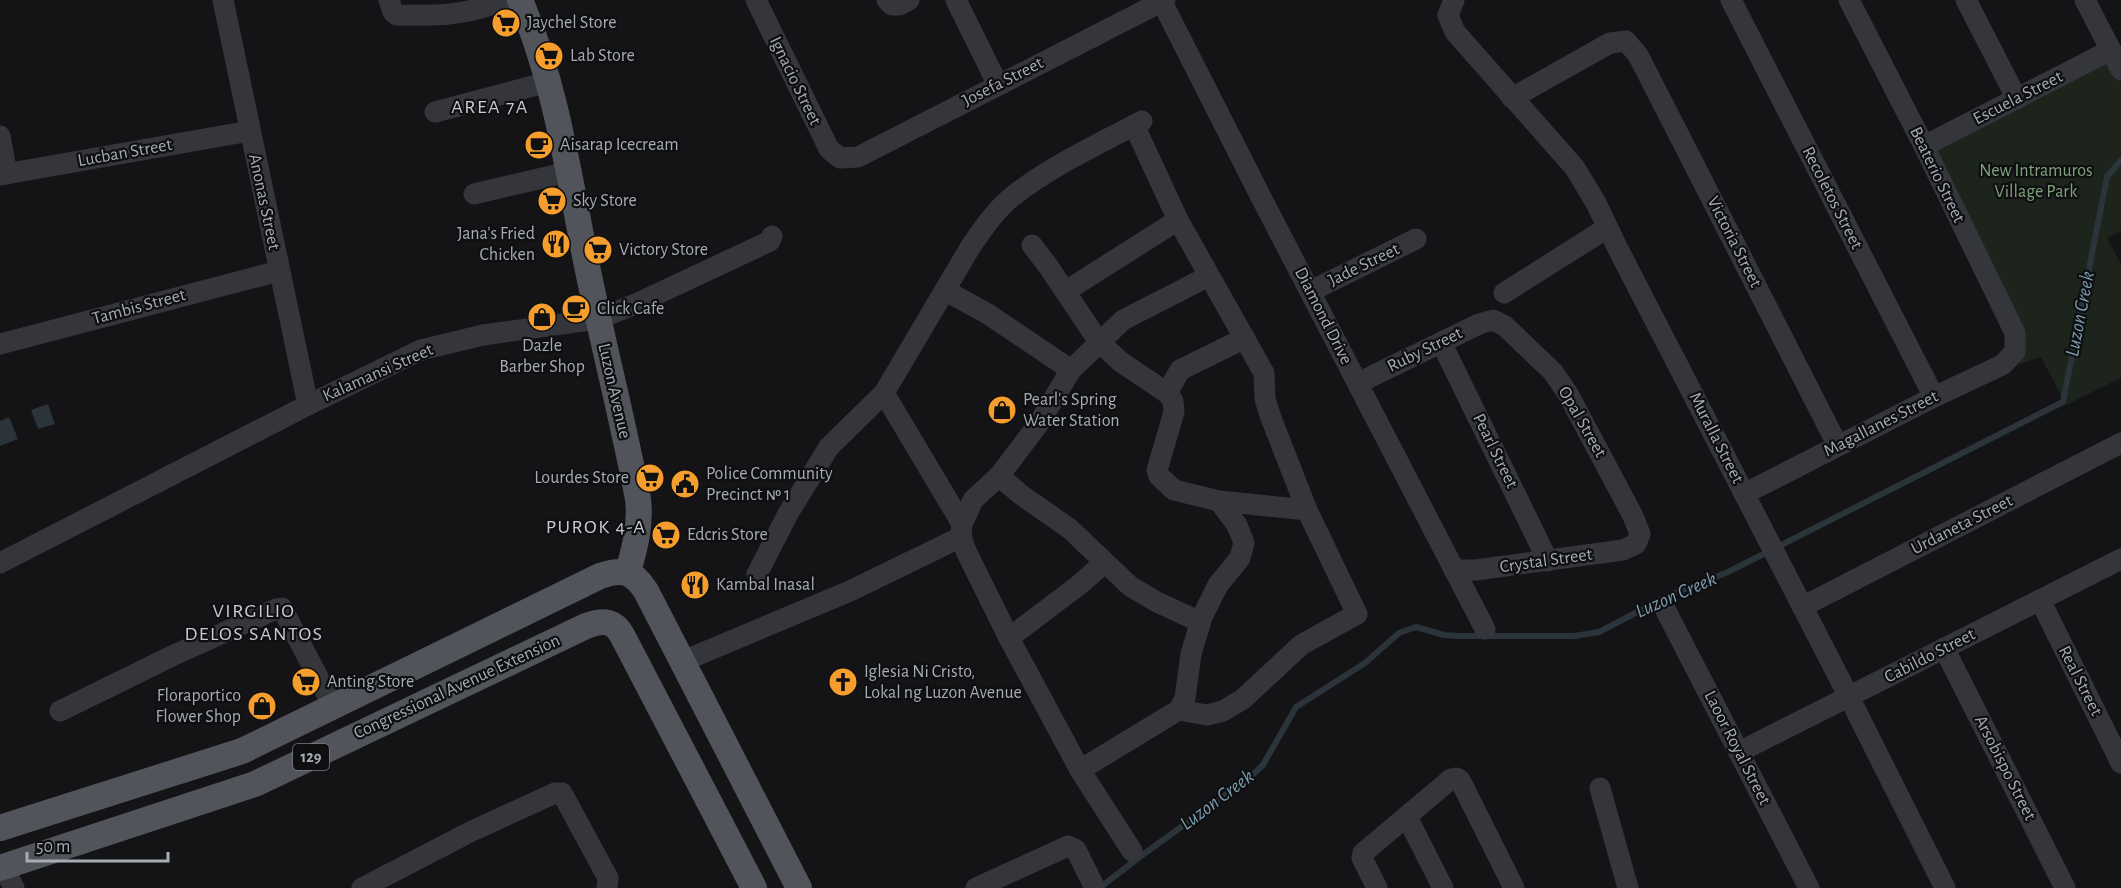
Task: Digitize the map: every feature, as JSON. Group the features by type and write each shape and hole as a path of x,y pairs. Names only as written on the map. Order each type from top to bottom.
{"main road":[{"name":"Luzon Avenue","path":"520,0 548,82 638,505 638,535 628,572"},
{"path":"628,572 637,578 646,591 799,888"},
{"name":"Congressional Avenue Extension","path":"0,828 242,751 600,576 628,572"},
{"name":"Congressional Avenue Extension","path":"6,874 255,784 599,621 610,623 621,635 754,888"}],"street":[{"name":"Anonas Street","path":"223,0 308,405"},
{"path":"389,0 393,12 397,15 440,16 468,13 503,0"},
{"name":"Ignacio Street","path":"756,0 829,149 840,158"},
{"path":"887,0 892,5 899,5 909,0"},
{"path":"956,0 998,85"},
{"name":"Recoletos Street","path":"1731,0 1934,397"},
{"name":"Beaterio Street","path":"1849,0 1924,146 2015,333 2015,352"},
{"path":"1966,0 2017,99"},
{"path":"2085,0 2121,70"},
{"name":"Josefa Street","path":"840,158 858,157 1163,1"},
{"name":"Diamond Drive","path":"1163,1 1485,629"},
{"name":"Muralla Street","path":"1451,8 1455,32 1575,168 1592,194 1607,228 1945,888"},
{"name":"Victoria Street","path":"1512,98 1610,43 1626,41 1638,55 1838,446"},
{"name":"Escuela Street","path":"1924,146 2111,50"},
{"path":"435,112 548,82"},
{"path":"757,574 789,512 829,447 884,393 971,246 987,224 1011,197 1064,164 1138,123 1178,220 1264,373 1265,399 1270,418 1307,510 1357,614 1301,645 1243,699 1223,711 1207,715 1179,710"},
{"name":"Lucban Street","path":"4,175 250,131"},
{"path":"0,136 4,175"},
{"path":"474,194 568,172"},
{"path":"1066,291 1178,220"},
{"path":"1504,293 1607,228"},
{"name":"Kalamansi Street","path":"0,563 308,405 421,350 483,334 598,319 638,303 760,246 770,241 772,236"},
{"name":"Jade Street","path":"1311,291 1416,239"},
{"path":"1032,245 1066,291 1099,342 1121,362 1167,393 1173,401 1174,412 1157,470 1159,476 1174,490 1219,501 1307,510"},
{"name":"Tambis Street","path":"0,344 279,271"},
{"path":"681,662 850,591 962,530 973,500 999,477 1036,426 1071,370 1123,320 1209,276"},
{"path":"946,291 988,314 1071,370"},
{"name":"Ruby Street","path":"1358,383 1479,324 1493,320"},
{"name":"Opal Street","path":"1493,320 1505,326 1553,372 1568,394 1633,516 1640,534 1636,544"},
{"path":"1167,393 1180,370 1245,338"},
{"name":"Pearl Street","path":"1441,342 1548,561"},
{"name":"Magallanes Street","path":"1744,494 2002,365 2015,352"},
{"path":"884,393 962,530 966,550 1009,638 1080,770 1132,851"},
{"name":"Urdaneta Street","path":"1802,607 2121,443"},
{"path":"999,477 1078,536 1130,586 1155,601 1200,622"},
{"path":"1080,770 1179,710 1185,698 1191,654 1200,622 1218,585 1240,558 1244,543 1237,525 1219,501"},
{"name":"Crystal Street","path":"1454,570 1476,570 1548,561 1623,550 1636,544"},
{"name":"Cabildo Street","path":"1739,752 2121,559"},
{"path":"1009,638 1104,563"},
{"name":"Real Street","path":"2040,600 2121,763"},
{"path":"60,711 172,656 282,608 333,706"},
{"name":"Laoor Royal Street","path":"1665,609 1809,888"},
{"name":"Arsobispo Street","path":"1944,648 2065,888"},
{"path":"1377,888 1362,858 1363,853 1451,779 1456,778 1460,780 1514,888"},
{"path":"1600,788 1628,888"},
{"path":"362,888 472,831 555,793 562,793 608,879 608,888"},
{"path":"1407,817 1443,888"},
{"path":"976,888 1068,846 1073,847 1095,888"}],"green space":[{"name":"New Intramuros Village Park","path":"2108,59 2121,83 2121,231 2107,238 2121,264 2121,378 2066,405 2041,357 2020,364 2025,339 1934,148"}],"shaded area":[{"path":"48,404 55,424 38,429 31,410"},
{"path":"9,417 18,439 0,446 0,421"}],"waterway":[{"name":"Luzon Creek","path":"1102,886 1249,778 1263,765 1296,707 1365,663 1399,633 1416,627 1444,635 1460,636 1574,636 1599,632 1668,596 1728,572 2063,402 2107,177 2121,160"}],"place":[{"name":"Jaychel Store","path":"506,23"},
{"name":"Lab Store","path":"549,56"},
{"name":"Aisarap Icecream","path":"539,145"},
{"name":"Sky Store","path":"552,201"},
{"name":"Jana's Fried Chicken","path":"556,244"},
{"name":"Victory Store","path":"598,250"},
{"name":"Click Cafe","path":"576,309"},
{"name":"Dazle Barber Shop","path":"542,317"},
{"name":"Pearl's Spring Water Station","path":"1002,410"},
{"name":"Lourdes Store","path":"650,478"},
{"name":"Police Community Precinct № 1","path":"685,484"},
{"name":"Edcris Store","path":"666,535"},
{"name":"Kambal Inasal","path":"695,585"},
{"name":"Anting Store","path":"306,682"},
{"name":"Iglesia Ni Cristo, Lokal ng Luzon Avenue","path":"843,682"},
{"name":"Floraportico Flower Shop","path":"262,706"}],"district":[{"name":"AREA 7A","path":"490,107"},
{"name":"PUROK 4-A","path":"596,527"},
{"name":"VIRGILIO DELOS SANTOS","path":"254,622"}]}
